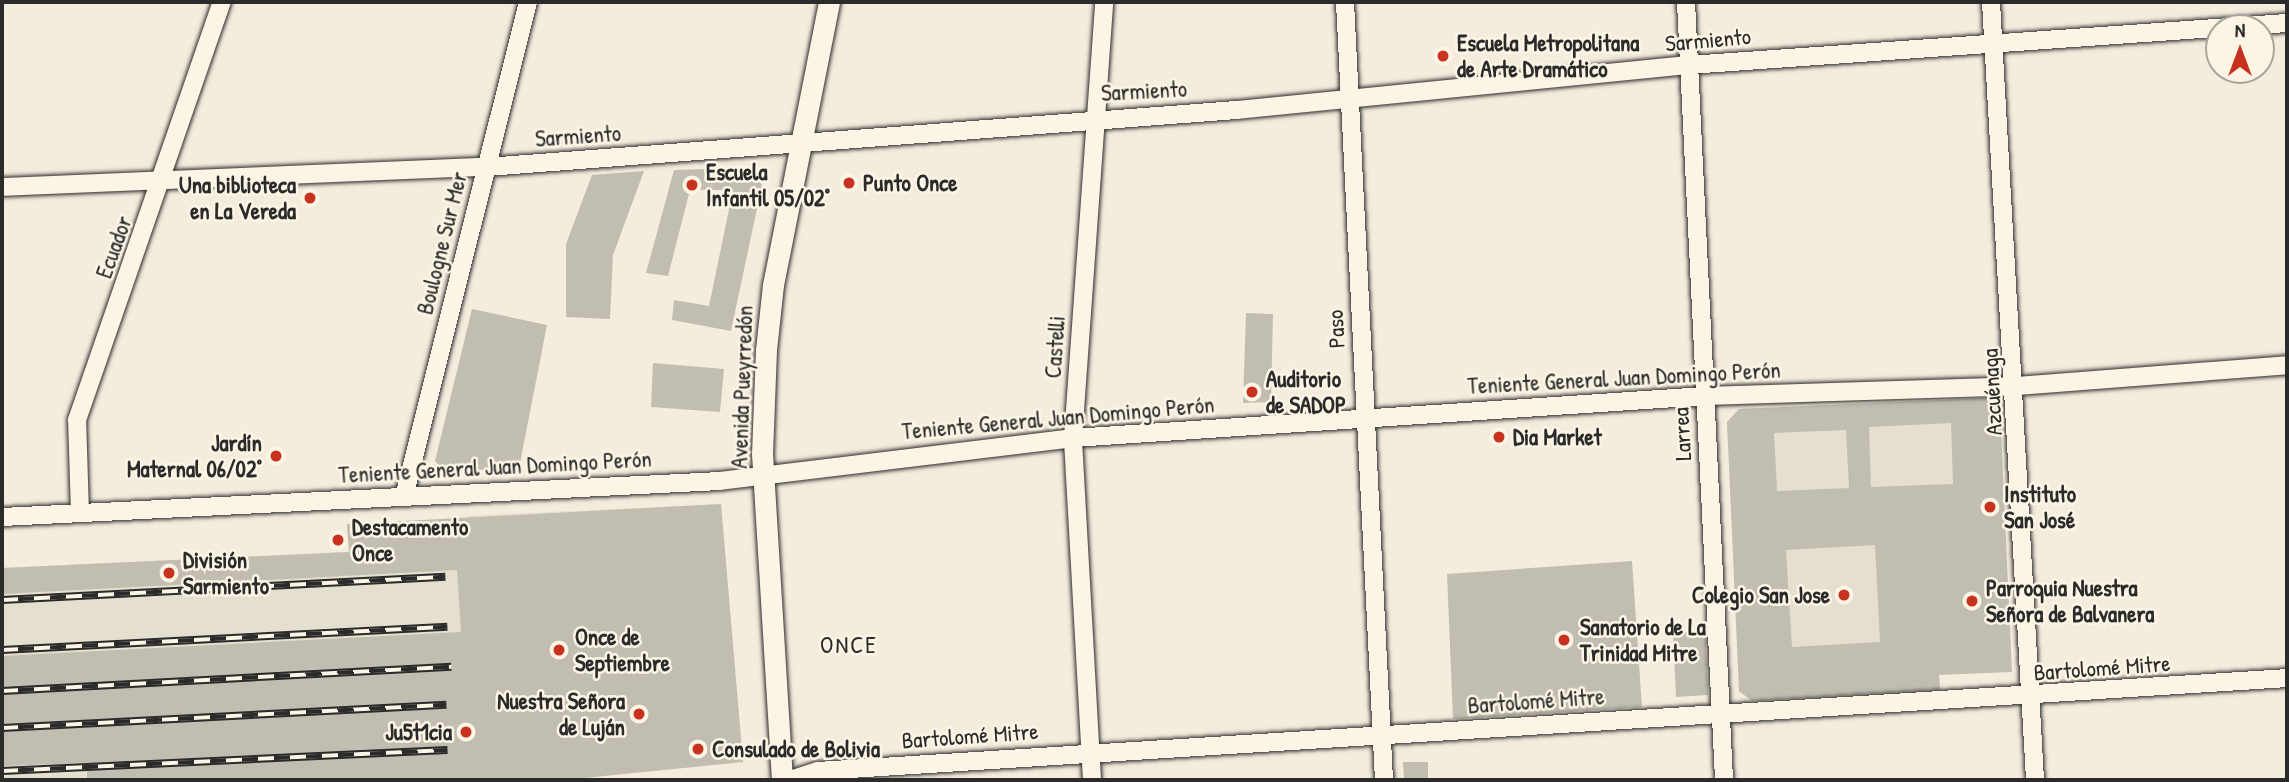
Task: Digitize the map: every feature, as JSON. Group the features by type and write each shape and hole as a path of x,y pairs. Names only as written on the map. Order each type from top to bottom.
{"main road":[{"name":"Avenida Pueyrredón","path":"782,780 763,473 771,298 830,2"}],"street":[{"name":"Ecuador","path":"80,513 77,420 164,180 222,2"},
{"name":"Boulogne Sur Mer","path":"404,496 528,2"},
{"name":"Castelli","path":"1093,780 1073,438 1104,2"},
{"name":"Paso","path":"1345,2 1384,780"},
{"name":"Larrea","path":"1686,2 1724,780"},
{"name":"Azcuénaga","path":"1991,2 2017,386 2029,698 2035,780"},
{"name":"Sarmiento","path":"2,187 487,167 1350,99 1689,65 2287,23"},
{"name":"Teniente General Juan Domingo Perón","path":"2,517 719,481 763,473 1073,438 1705,396 2017,386 2287,365"},
{"name":"Bartolomé Mitre","path":"790,780 818,771 1721,714 2029,698 2287,678"}],"shaded area":[{"name":"Colegio San Jose","path":"1987,398 2000,409 1932,531 1940,692 1752,701 1739,691 1741,440 1728,441 1727,422 1739,409"},
{"path":"721,504 743,762 564,780 2,780 2,568 468,546 466,516"}],"building":[{"path":"748,168 762,185 731,331 672,320 674,300 709,306 733,190 690,190 668,276 646,273 674,170"},
{"path":"644,171 613,255 610,319 566,317 566,244 592,175"},
{"path":"472,309 547,325 519,468 444,472 435,461"},
{"path":"1246,313 1273,314 1271,402 1243,403"},
{"path":"653,363 724,369 720,412 651,407"},
{"name":"Colegio San Jose","path":"1988,398 2000,409 2012,672 1939,675 1940,689 1752,701 1739,691 1727,422 1739,409","holes":["1951,423 1953,484 1871,487 1869,427","1846,430 1849,488 1777,491 1774,433","1875,545 1880,642 1792,647 1786,550"]},
{"path":"721,504 743,762 564,780 87,780 87,763 2,766 2,656 461,632 457,570 2,594 2,568 349,552 347,524"},
{"name":"Sanatorio de La Trinidad Mitre","path":"1632,561 1642,707 1453,719 1447,574"},
{"path":"1705,631 1708,695 1676,697 1673,633"},
{"path":"1403,762 1428,762 1428,780 1404,780"}],"railway":[{"path":"2,600 445,577"},
{"path":"2,650 447,627"},
{"path":"2,691 451,667"},
{"path":"2,728 446,705"},
{"path":"2,771 448,750"}],"place":[{"name":"Escuela Metropolitana de Arte Dramático","path":"1443,56"},
{"name":"Punto Once","path":"849,183"},
{"name":"Escuela Infantil 05/02°","path":"692,185"},
{"name":"Una biblioteca en La Vereda","path":"310,198"},
{"name":"Auditorio de SADOP","path":"1252,392"},
{"name":"Dia Market","path":"1499,437"},
{"name":"Jardín Maternal 06/02°","path":"276,456"},
{"name":"Instituto San José","path":"1990,507"},
{"name":"Destacamento Once","path":"338,540"},
{"name":"División Sarmiento","path":"169,573"},
{"name":"Colegio San Jose","path":"1844,595"},
{"name":"Parroquia Nuestra Señora de Balvanera","path":"1972,601"},
{"name":"Sanatorio de La Trinidad Mitre","path":"1564,640"},
{"name":"Once de Septiembre","path":"559,650"},
{"name":"Nuestra Señora de Luján","path":"639,714"},
{"name":"Ju5t1cia","path":"466,732"},
{"name":"Consulado de Bolivia","path":"698,749"}],"district":[{"name":"ONCE","path":"849,645"}]}
